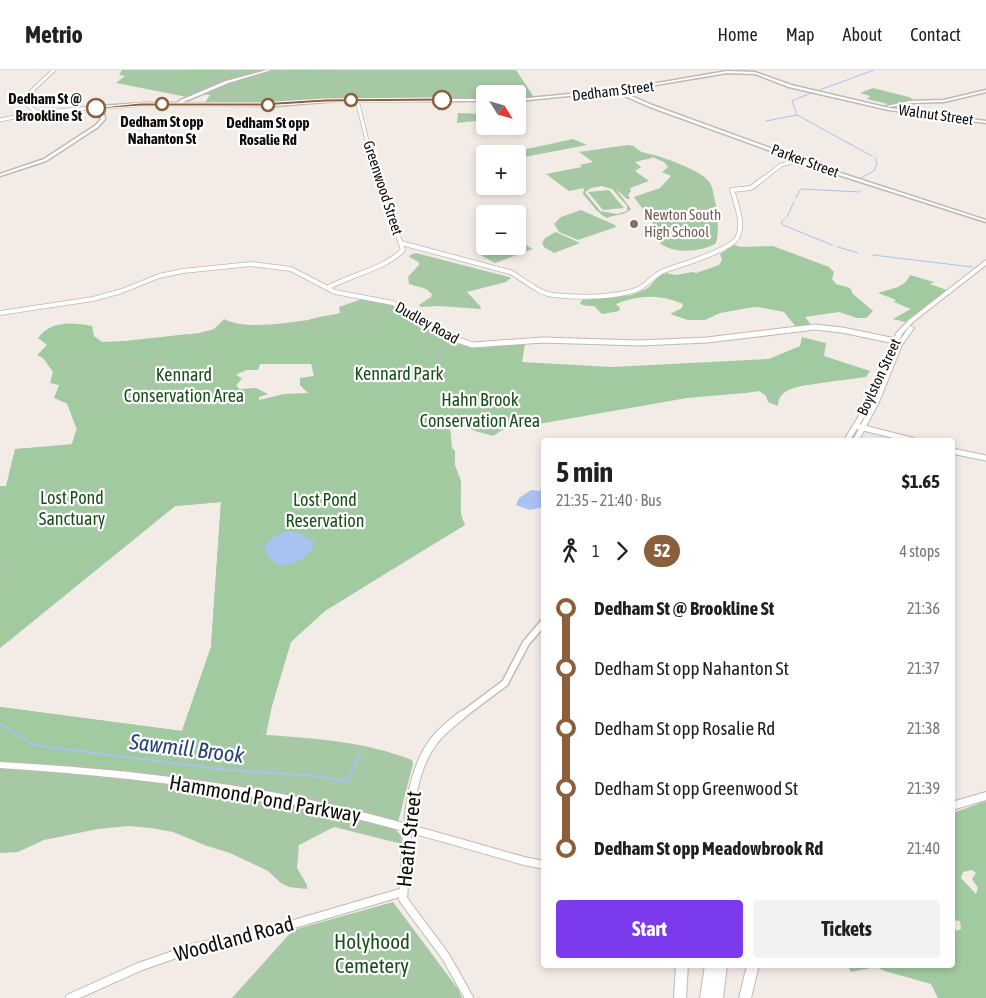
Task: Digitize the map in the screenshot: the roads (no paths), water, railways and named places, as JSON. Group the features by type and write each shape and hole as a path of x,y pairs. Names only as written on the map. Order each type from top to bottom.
{"highway":[{"name":"Boylston Street","path":"849,438 863,427 895,341 911,321 986,262"},
{"name":"Boylston Street","path":"857,438 885,383 899,345 906,332 922,317 986,268"},
{"path":"680,998 682,968"},
{"path":"706,998 711,968"},
{"path":"717,998 721,968"},
{"path":"745,998 752,968"}],"main road":[{"path":"164,104 182,101 230,82 270,70"},
{"name":"Dedham Street","path":"625,92 727,72 744,72 755,73 790,86 884,108"},
{"name":"Parker Street","path":"618,91 625,92 651,106 799,160 986,221"},
{"name":"Dedham Street","path":"526,99 618,91"},
{"path":"884,108 910,102 954,99 986,91"},
{"path":"0,175 49,158 97,126 103,119 101,109 112,106 164,104 275,105 357,100 476,100"},
{"path":"177,105 182,101"},
{"name":"Walnut Street","path":"884,108 986,122"},
{"name":"Hammond Pond Parkway","path":"0,765 63,769 198,785 272,797 408,828 541,864"},
{"path":"955,805 986,796"},
{"name":"Hammond Pond Parkway","path":"524,861 541,869"}],"street":[{"path":"38,113 26,104 23,99 54,70"},
{"name":"Greenwood Street","path":"327,288 345,278 393,260 401,253 402,245 394,217 373,165 357,100"},
{"path":"0,120 38,113 101,109"},
{"path":"402,245 510,272 522,278 539,291 551,295 588,297 624,294 641,288 658,273 709,255 735,242 739,236 739,220 737,204 732,190 751,188 781,165 799,160"},
{"name":"Dudley Road","path":"0,313 93,299 166,275 212,267 251,264 286,268 304,274 327,288 340,293 393,303 448,337 473,345 545,340 639,343 707,340 815,327 842,330 895,341"},
{"path":"863,427 903,438"},
{"path":"863,427 879,434 879,438"},
{"path":"955,452 986,458"},
{"name":"Heath Street","path":"469,998 446,957 403,899 408,828 416,779 433,742 454,720 493,693 508,680 526,643 541,626"},
{"name":"Woodland Road","path":"70,998 126,972 182,951 214,942 278,929 377,898 403,892"}],"water":[{"path":"531,490 541,491 541,508 530,510 516,505 519,498"},
{"path":"289,531 296,532 315,542 309,552 301,559 291,564 278,565 268,557 264,546 275,536"}],"waterway":[{"path":"234,73 237,70"},
{"path":"817,91 874,70"},
{"path":"797,115 792,101 813,92"},
{"path":"766,121 797,115"},
{"path":"797,115 872,156"},
{"path":"859,179 874,171 877,163 875,158"},
{"path":"796,198 800,190 803,189 859,192 861,190"},
{"path":"787,217 794,202"},
{"path":"785,219 781,222 783,225 832,245"},
{"path":"838,247 858,253"},
{"path":"873,255 972,267"},
{"name":"Sawmill Brook","path":"0,724 33,744 48,747 227,770 316,776 344,781 348,780 360,754"}],"place":[{"name":"Dedham St opp Nahanton St","path":"162,104"},
{"name":"Dedham St opp Rosalie Rd","path":"268,105"},
{"name":"Dedham St @ Brookline St","path":"96,108"},
{"name":"Newton South High School","path":"634,224"}],"park label":[{"name":"Kennard Park","path":"399,374"},
{"name":"Kennard Conservation Area","path":"184,385"},
{"name":"Hahn Brook Conservation Area","path":"480,410"},
{"name":"Lost Pond Sanctuary","path":"72,508"},
{"name":"Lost Pond Reservation","path":"325,510"},
{"name":"Holyhood Cemetery","path":"372,954"}]}
